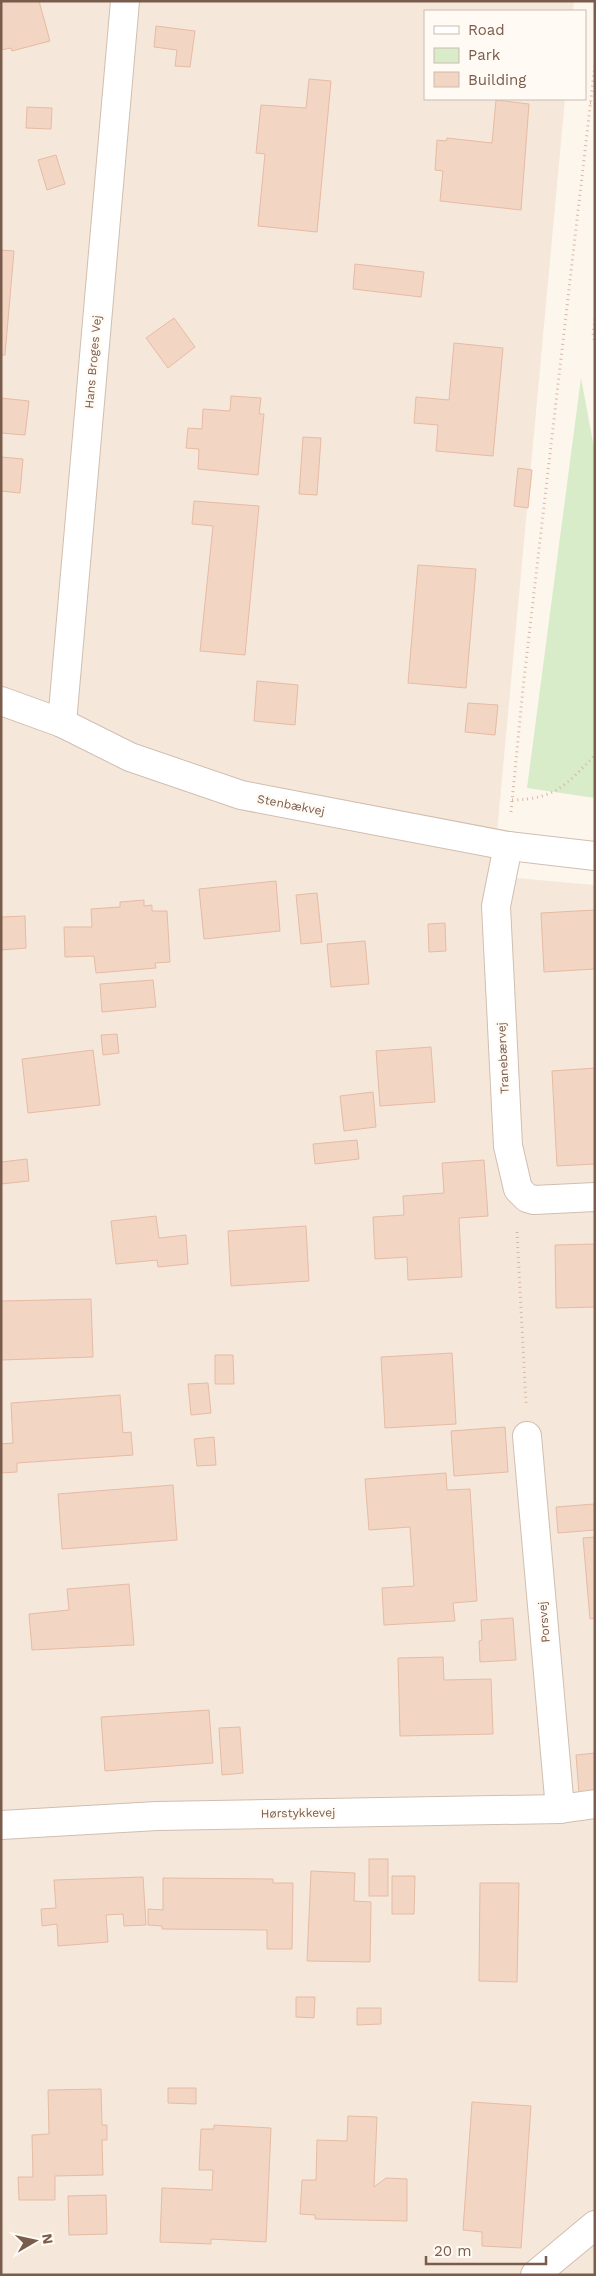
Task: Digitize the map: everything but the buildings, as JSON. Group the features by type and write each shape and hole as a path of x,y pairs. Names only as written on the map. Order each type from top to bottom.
{"street":[{"name":"Hans Broges Vej","path":"62,724 125,1"},
{"name":"Stenbækvej","path":"1,701 62,724 130,757 241,795 508,846 595,856"},
{"name":"Tranebærvej","path":"508,846 496,906 507,1139 514,1180 518,1189 527,1198"},
{"path":"527,1198 534,1200 595,1197"},
{"name":"Porsvej","path":"528,1436 560,1809"},
{"name":"Hørstykkevej","path":"1,1825 156,1816 560,1809 595,1804"},
{"path":"535,2275 595,2225"}],"path":[{"path":"508,846 523,688 595,64"},
{"path":"590,102 595,103"},
{"path":"595,319 593,336 595,342"},
{"path":"512,800 534,800 547,796 564,786 595,755"},
{"path":"527,1198 516,1217 528,1436"}],"shaded area":[{"path":"1,1 574,1 573,10 424,10 424,100 565,100 493,876 595,885 595,2275 1,2275"}],"green space":[{"path":"581,378 595,453 595,798 527,788"}]}
